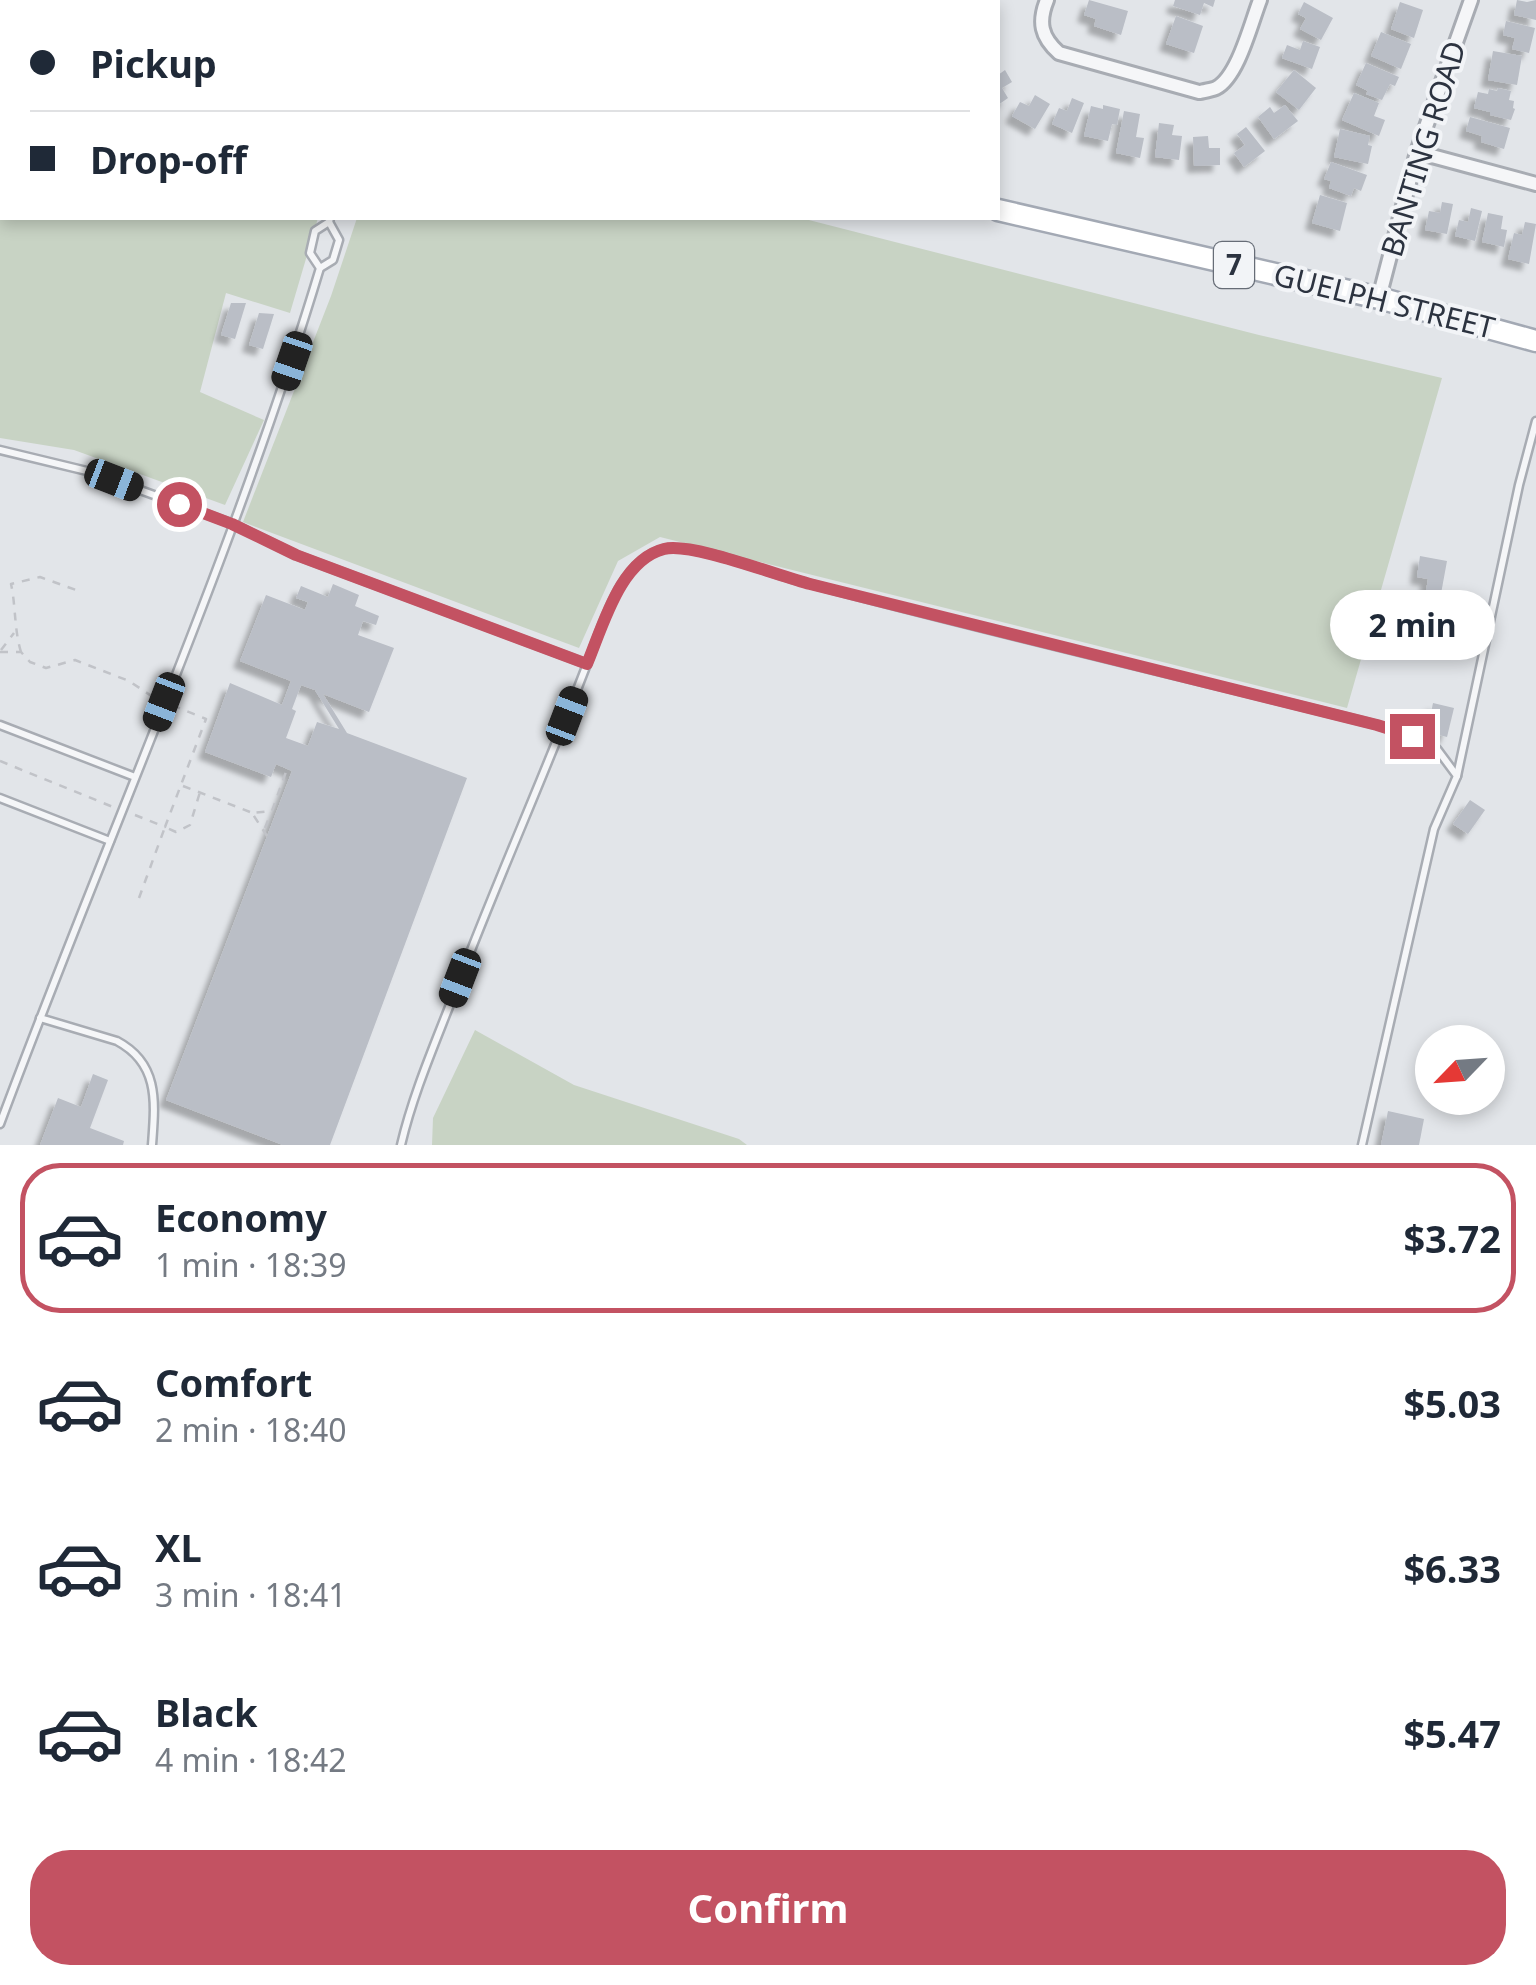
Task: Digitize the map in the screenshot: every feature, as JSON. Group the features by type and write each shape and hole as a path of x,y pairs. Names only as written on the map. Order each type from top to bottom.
{"main road":[{"name":"GUELPH STREET","path":"1000,210 1379,298 1536,341"}],"street":[{"path":"1046,0 1040,21 1042,32 1059,54 1200,92 1215,88 1234,68 1260,0"},
{"name":"BANTING ROAD","path":"1379,298 1418,152 1471,0"},
{"path":"1418,152 1536,184"}],"lane":[{"path":"0,1124 245,497 320,268 333,260 339,240 329,220 315,231 310,253 320,268"},
{"path":"1362,1145 1434,829 1457,776 1518,485 1536,421"},
{"path":"0,450 91,472 232,524 296,555 587,664"},
{"path":"401,1145 409,1112 472,945 623,581 639,560 666,548 694,550 801,582 1377,725 1437,748 1457,776"},
{"path":"0,725 135,777"},
{"path":"0,798 110,841"},
{"path":"40,1018 129,1048 151,1074 152,1145"}],"path":[{"path":"76,590 40,577 11,584 15,632 21,652 30,662 46,668 75,660 130,681 145,694 164,702"},
{"path":"15,632 0,652 21,652"},
{"path":"252,813 265,834 287,769"},
{"path":"182,786 252,813 272,811"},
{"path":"139,898 165,826 176,832 190,825 200,792"}],"green space":[{"path":"0,220 317,220 290,313 226,293 200,392 264,420 225,505 74,450 0,438"},
{"path":"356,220 809,220 1442,378 1347,708 660,537 618,561 579,648 243,522"},
{"path":"475,1030 574,1085 739,1139 747,1145 432,1145 433,1118"}],"building":[{"path":"1089,0 1128,11 1121,35 1094,26 1096,19 1084,15"},
{"path":"1175,0 1215,0 1213,7 1204,3 1200,15 1173,6"},
{"path":"1517,0 1536,0 1536,20 1514,15"},
{"path":"1304,2 1333,18 1321,40 1300,29 1306,18 1298,14"},
{"path":"1400,2 1423,10 1414,38 1391,29"},
{"path":"1176,16 1203,26 1194,53 1166,44"},
{"path":"1506,21 1535,28 1529,53 1512,49 1515,38 1503,35"},
{"path":"1381,32 1411,44 1401,69 1371,56"},
{"path":"1303,41 1320,47 1312,69 1282,58 1287,45 1300,50"},
{"path":"1493,51 1522,56 1517,85 1488,80"},
{"path":"1366,63 1399,77 1395,86 1390,84 1382,100 1356,85"},
{"path":"1005,70 1012,82 1002,88 1008,98 1000,104 1000,74"},
{"path":"1294,70 1316,88 1299,110 1276,92"},
{"path":"1489,89 1511,91 1509,100 1514,101 1515,109 1511,120 1474,108 1478,92 1488,94"},
{"path":"1354,93 1379,103 1374,116 1385,120 1379,136 1342,120"},
{"path":"1035,95 1050,104 1035,129 1012,116 1020,102 1029,106"},
{"path":"1072,98 1084,103 1072,133 1052,124 1059,108 1067,111"},
{"path":"1103,105 1120,109 1108,141 1084,136 1091,106 1103,109"},
{"path":"1285,105 1298,121 1274,139 1258,117 1270,107 1274,113"},
{"path":"1124,111 1140,114 1136,137 1144,138 1140,158 1116,153"},
{"path":"1470,117 1510,128 1504,149 1481,142 1482,136 1466,131"},
{"path":"1159,123 1174,125 1172,135 1182,136 1179,160 1155,157"},
{"path":"1246,127 1265,151 1244,167 1234,153 1245,145 1237,134"},
{"path":"1340,129 1370,136 1368,164 1334,157"},
{"path":"1208,136 1209,148 1220,148 1220,165 1194,166 1193,137"},
{"path":"1331,162 1367,175 1361,191 1354,188 1351,196 1329,188 1331,181 1324,179"},
{"path":"1320,195 1347,203 1340,231 1312,223"},
{"path":"1442,202 1453,204 1447,234 1425,230 1429,211 1440,213"},
{"path":"1471,208 1482,211 1475,241 1455,236 1459,220 1468,222"},
{"path":"1488,213 1503,216 1501,229 1507,230 1504,247 1482,242"},
{"path":"1525,222 1536,224 1529,264 1508,259 1514,233 1522,235"},
{"path":"231,303 246,303 235,339 221,335"},
{"path":"259,313 274,314 263,349 249,345"},
{"path":"1420,556 1447,561 1438,610 1423,608 1428,579 1417,577"},
{"path":"333,584 359,595 355,606 379,616 376,625 363,621 358,635 394,648 369,712 323,694 347,733 467,778 330,1145 283,1145 166,1100 292,771 276,764 271,777 205,752 230,683 282,705 291,681 240,661 266,595 305,610 308,602 296,598 301,586 328,597","holes":["301,685 315,690 339,729 317,722 308,746 286,738"]},
{"path":"1433,703 1454,708 1447,737 1427,732"},
{"path":"1470,800 1485,810 1468,834 1453,824"},
{"path":"93,1074 108,1080 90,1128 124,1141 123,1145 40,1145 58,1098 81,1107"},
{"path":"1388,1111 1424,1119 1419,1145 1381,1145"}],"route":[{"path":"179,504 296,555 587,664 623,581 639,560 666,548 694,550 801,582 1412,736"}]}
